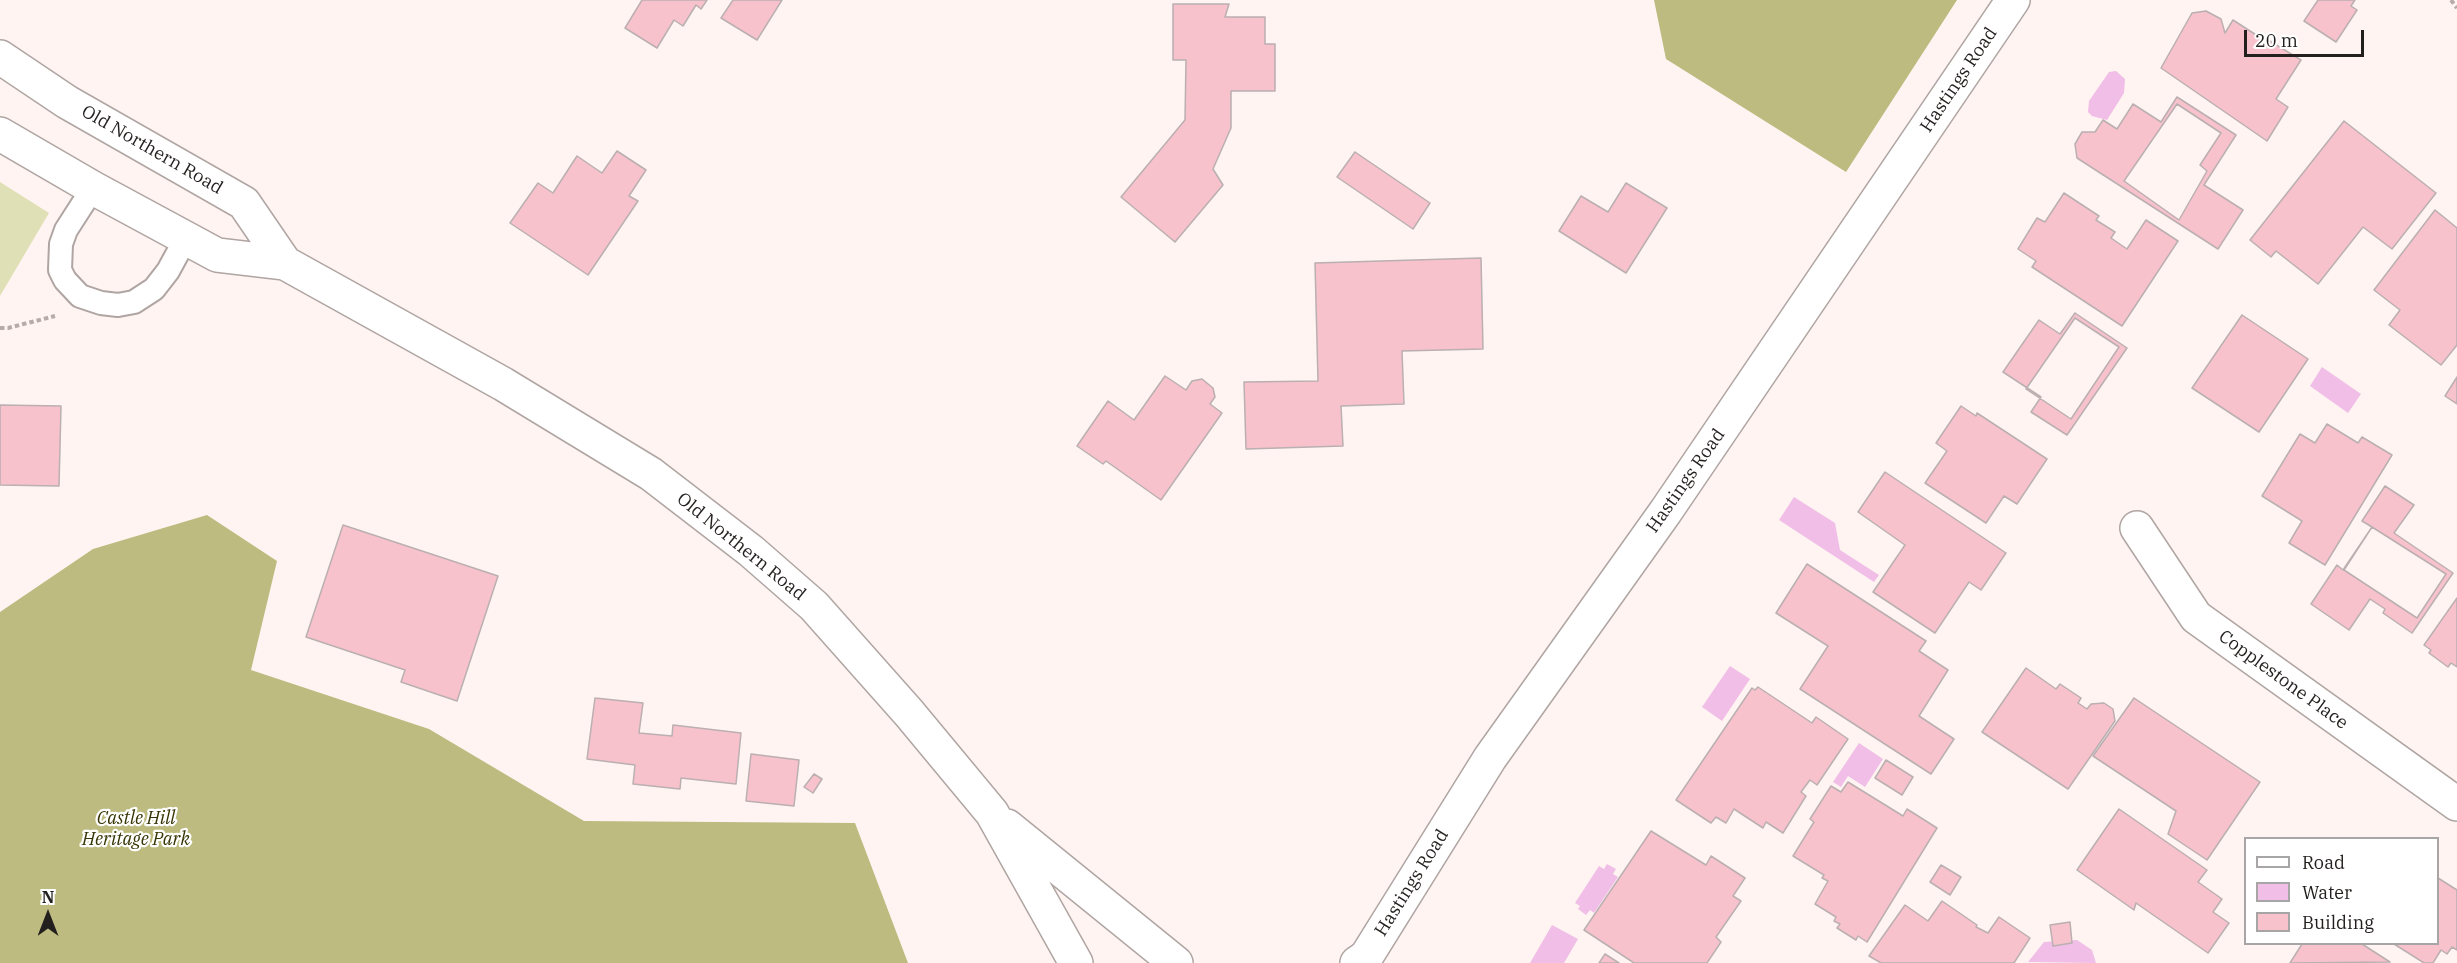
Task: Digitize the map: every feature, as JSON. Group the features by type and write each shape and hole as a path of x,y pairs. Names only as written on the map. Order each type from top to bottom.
{"main road":[{"name":"Hastings Road","path":"1361,962 1490,758 1666,511 2013,0"},
{"name":"Old Northern Road","path":"0,57 68,102 244,203 285,263"},
{"name":"Old Northern Road","path":"0,134 93,188 217,255 285,263 503,384 651,474 751,551 814,606 909,713 992,813 1076,963"},
{"name":"Copplestone Place","path":"2137,528 2196,617 2457,804"},
{"path":"992,813 1176,963"}],"lane":[{"path":"93,188 61,244 60,270 65,280 80,296 101,303 118,305 134,302 154,288 168,271 186,238"}],"path":[{"path":"2451,0 2457,8"},
{"path":"0,328 8,328 101,303"}],"green space":[{"path":"1654,0 1957,0 1846,172 1666,59"},
{"path":"0,182 49,213 0,296"},
{"name":"Castle Hill Heritage Park","path":"207,515 277,561 251,670 429,729 584,821 855,823 908,963 0,963 0,612 93,549"}],"water":[{"path":"2116,71 2125,79 2124,93 2107,120 2092,116 2088,112 2089,101 2109,72"},
{"path":"2322,367 2361,394 2348,413 2310,386"},
{"path":"1794,497 1835,523 1840,550 1879,575 1874,582 1779,520"},
{"path":"1730,666 1750,679 1722,721 1702,707"},
{"path":"1859,743 1883,759 1865,787 1848,776 1841,787 1833,782"},
{"path":"1607,864 1616,869 1613,874 1618,877 1594,913 1590,910 1586,915 1578,909 1580,906 1575,903 1599,866 1604,869"},
{"path":"1552,925 1578,939 1564,963 1530,963"},
{"path":"2077,940 2092,950 2096,963 2028,962 2044,942"}],"building":[{"path":"642,0 707,0 701,9 696,5 683,26 674,20 657,48 625,28"},
{"path":"733,0 782,0 757,40 721,18"},
{"path":"2318,0 2355,0 2351,6 2357,10 2336,42 2304,21"},
{"path":"1173,4 1229,4 1225,17 1265,17 1265,44 1275,44 1275,91 1231,91 1231,128 1213,169 1223,185 1175,242 1121,197 1185,120 1186,60 1173,60"},
{"path":"2206,11 2221,19 2225,33 2233,20 2301,60 2276,99 2288,107 2267,141 2161,68 2192,13"},
{"path":"2177,97 2236,135 2204,185 2243,210 2218,249 2077,158 2075,144 2082,132 2095,132 2103,120 2117,129 2133,104 2161,122"},
{"path":"2177,104 2221,133 2200,165 2207,171 2179,220 2124,181"},
{"path":"2344,121 2436,193 2392,249 2363,227 2318,284 2276,251 2271,257 2250,240"},
{"path":"617,151 646,170 629,196 638,201 588,275 510,223 538,183 553,193 577,156 602,173"},
{"path":"1355,152 1430,203 1413,229 1337,177"},
{"path":"1626,183 1667,208 1626,273 1559,231 1581,196 1608,212"},
{"path":"2064,193 2099,216 2096,220 2115,232 2111,238 2127,249 2146,220 2178,241 2122,326 2032,267 2036,261 2018,249 2037,218 2045,222"},
{"path":"2435,210 2457,228 2457,345 2441,365 2389,325 2400,310 2374,290"},
{"path":"1481,258 1483,349 1402,351 1404,404 1341,406 1343,446 1246,449 1244,382 1318,381 1315,263"},
{"path":"2075,313 2127,348 2067,435 2031,412 2041,397 2003,372 2039,320 2060,334"},
{"path":"2242,315 2308,359 2259,432 2192,388"},
{"path":"2075,318 2119,347 2071,419 2026,389"},
{"path":"1165,376 1186,390 1192,381 1202,379 1213,388 1215,397 1210,404 1222,413 1161,500 1106,461 1103,464 1077,446 1108,401 1134,420"},
{"path":"2457,377 2457,404 2445,396"},
{"path":"0,405 61,406 59,486 0,485"},
{"path":"1961,406 1976,416 1977,413 2047,459 2017,504 2004,496 1986,523 1925,483 1947,451 1936,443"},
{"path":"2327,424 2358,443 2362,437 2392,455 2325,565 2289,543 2302,521 2262,496 2300,434 2315,443"},
{"path":"1885,472 2006,553 1981,590 1969,582 1935,633 1873,592 1905,545 1858,512"},
{"path":"2385,486 2414,505 2394,533 2453,573 2412,633 2383,613 2385,609 2370,599 2349,630 2311,604 2337,565 2343,570 2372,527 2362,521"},
{"path":"343,525 498,576 457,701 401,682 405,670 306,637"},
{"path":"2372,527 2446,574 2417,618 2344,570"},
{"path":"1807,564 1926,641 1919,651 1948,670 1919,716 1954,739 1931,774 1800,689 1828,646 1776,613"},
{"path":"2457,598 2457,667 2451,663 2448,667 2429,653 2431,650 2424,645"},
{"path":"2026,668 2056,689 2060,684 2081,698 2078,703 2087,709 2091,704 2104,703 2113,709 2115,721 2068,789 1982,732"},
{"path":"1758,687 1812,723 1816,717 1848,739 1817,785 1810,780 1801,792 1806,796 1783,833 1766,822 1763,828 1734,809 1726,823 1716,817 1711,823 1676,800 1752,688 1755,690"},
{"path":"595,698 643,703 639,733 672,736 673,725 741,733 736,784 681,778 680,789 633,784 635,765 587,759"},
{"path":"2134,698 2260,782 2207,860 2168,834 2176,811 2093,756"},
{"path":"751,754 799,760 794,806 746,801"},
{"path":"1886,760 1913,777 1902,795 1875,778"},
{"path":"814,774 822,779 813,793 804,787"},
{"path":"1848,782 1903,816 1907,809 1937,828 1867,942 1858,936 1856,940 1837,928 1840,924 1834,921 1836,917 1815,904 1828,881 1822,878 1824,875 1793,856 1814,822 1810,819 1831,786 1841,792"},
{"path":"2119,809 2207,870 2198,882 2222,899 2213,912 2229,923 2208,953 2136,903 2134,910 2077,870"},
{"path":"1651,831 1706,865 1711,856 1745,878 1733,896 1741,901 1716,937 1721,942 1707,963 1634,963 1584,930"},
{"path":"1941,865 1961,877 1950,895 1930,882"},
{"path":"2439,879 2457,890 2457,950 2452,947 2447,954 2441,950 2433,963 2424,963 2396,945 2439,945"},
{"path":"1942,901 1977,925 1976,927 1988,933 1999,917 2030,938 2014,963 1881,963 1869,956 1905,905 1928,921"},
{"path":"2070,922 2072,943 2053,946 2050,925"},
{"path":"2301,945 2364,945 2390,962 2290,963"},
{"path":"1605,954 1619,963 1599,963"}]}
